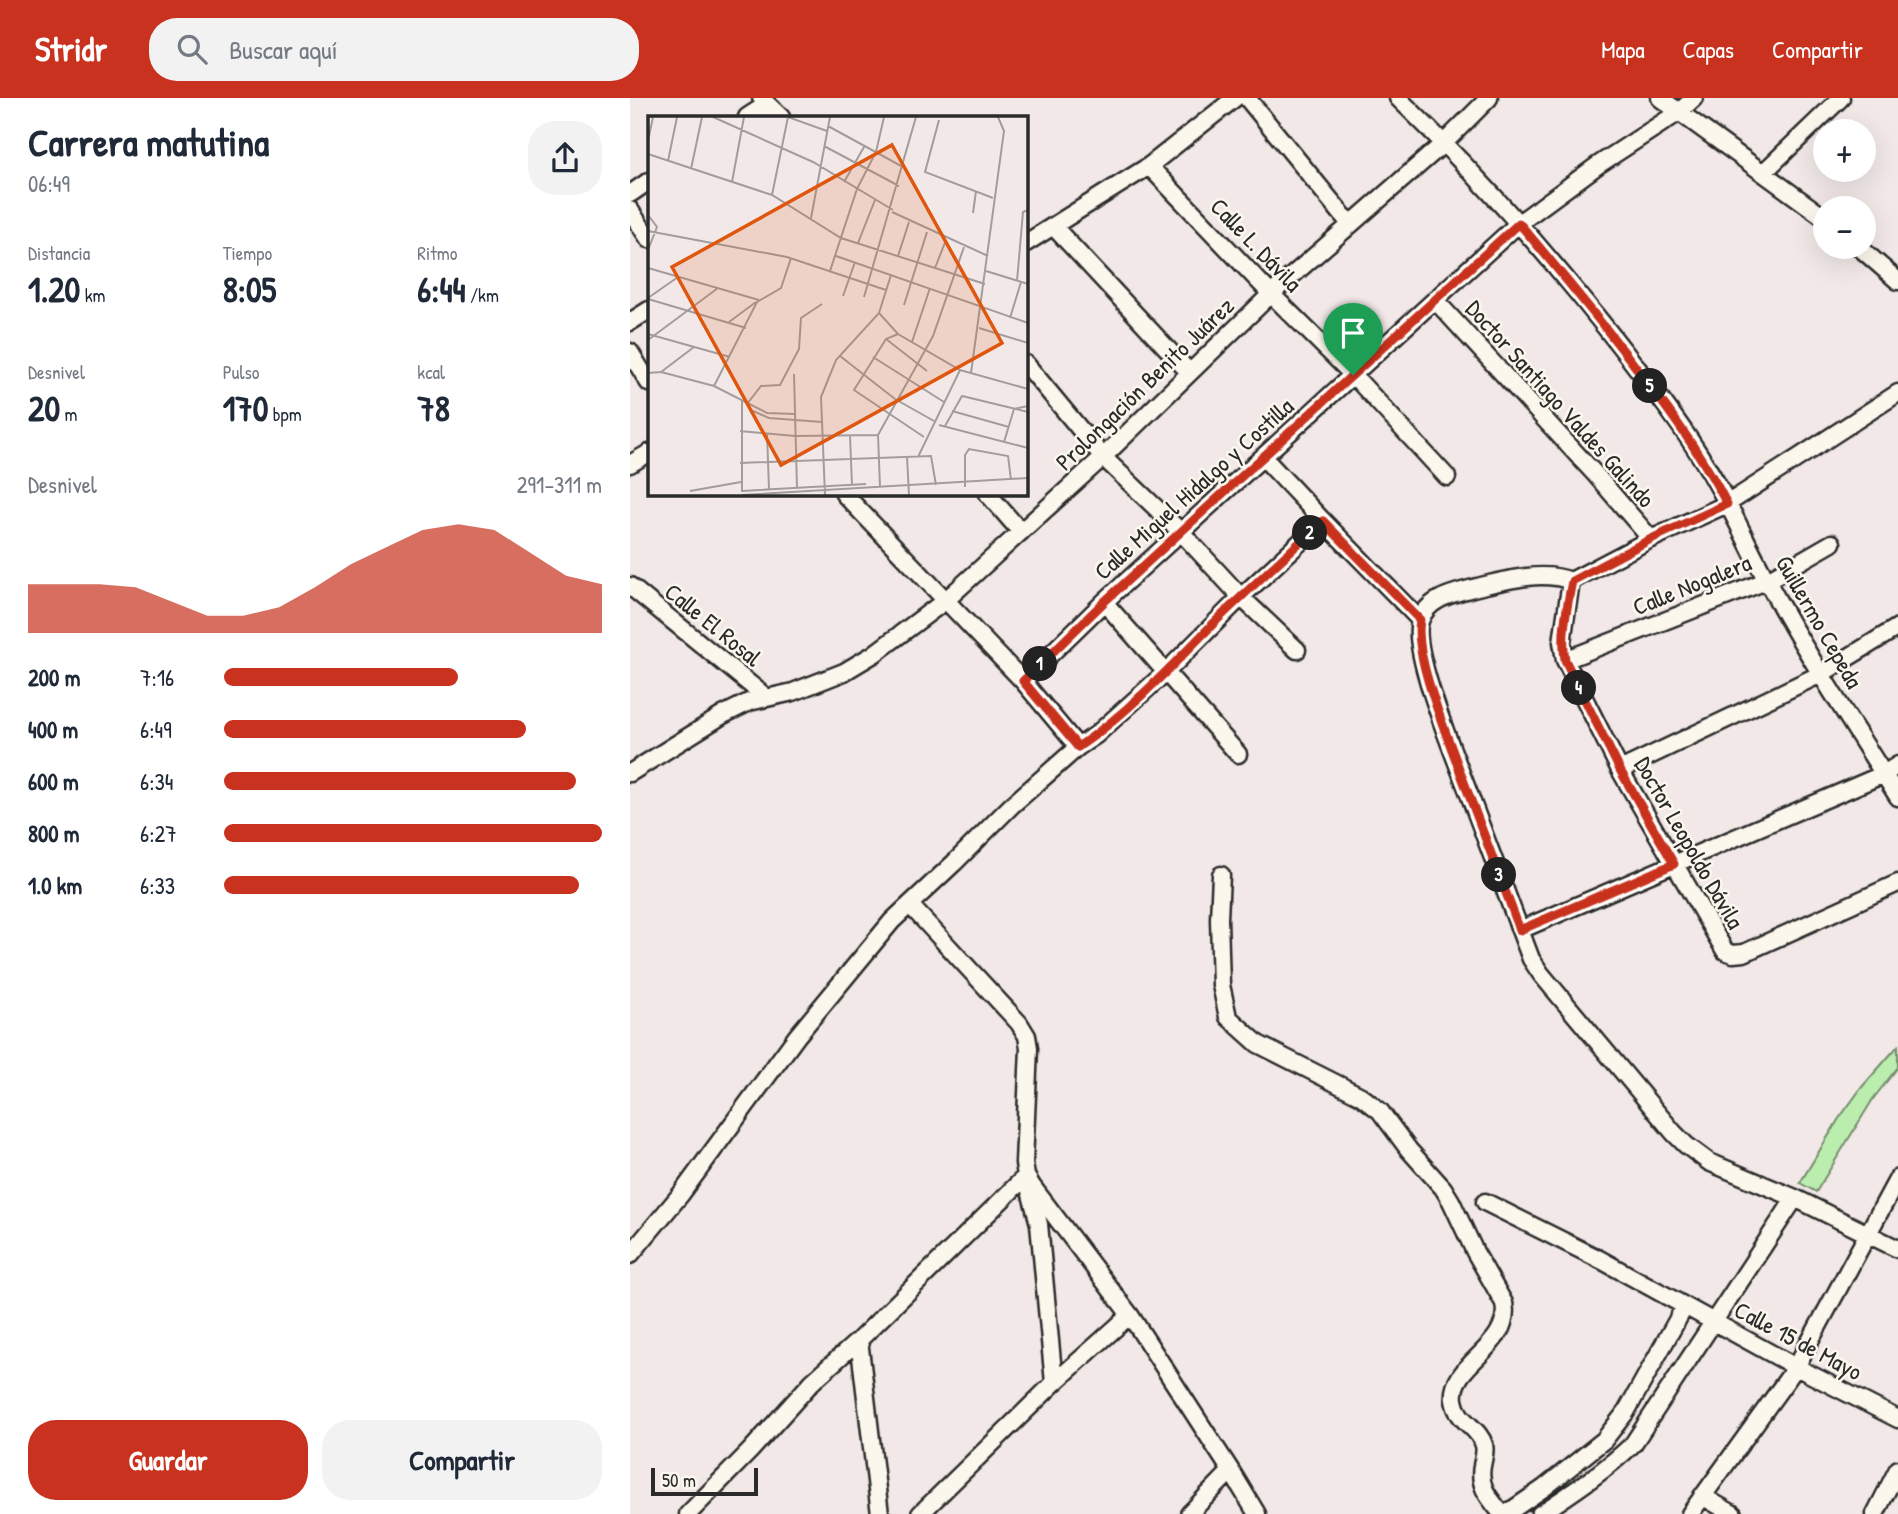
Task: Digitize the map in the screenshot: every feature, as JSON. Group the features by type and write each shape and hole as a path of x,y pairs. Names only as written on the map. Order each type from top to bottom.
{"street":[{"path":"1027,242 1149,166 1235,98"},
{"path":"1247,98 1350,224"},
{"name":"Guillermo Cepeda","path":"1398,98 1519,223 1603,324 1677,421 1709,469 1766,580 1821,674 1891,770 1898,797"},
{"name":"Prolongación Benito Juárez","path":"630,773 723,715 749,702 793,692 844,672 874,654 947,600 1103,457 1271,294 1444,143 1489,98"},
{"path":"1660,98 1813,209"},
{"name":"Calle Miguel Hidalgo y Costilla","path":"1023,681 1104,602 1519,223 1598,165 1679,112 1694,98"},
{"path":"1765,172 1841,98"},
{"path":"748,116 764,101 780,116"},
{"name":"Calle L. Dávila","path":"1149,166 1271,294 1353,375 1447,477"},
{"path":"630,194 648,182"},
{"path":"630,210 648,237"},
{"path":"1054,227 1189,372"},
{"path":"1873,259 1898,281"},
{"name":"Doctor Santiago Valdes Galindo","path":"1435,300 1651,539"},
{"path":"630,322 648,311"},
{"path":"630,352 648,381"},
{"path":"1027,365 1103,457 1297,650"},
{"path":"1898,393 1727,504 1651,539 1572,581 1548,576 1492,584 1455,593 1436,600 1429,606 1418,628 1420,646 1440,717 1531,959 1549,984 1686,1145 1709,1162 1795,1198 1898,1250"},
{"path":"630,464 648,454"},
{"path":"1263,457 1420,620"},
{"path":"845,495 1023,681 1078,747"},
{"path":"989,495 1021,532"},
{"path":"630,1255 681,1195 797,1036 892,921 1012,805 1166,672 1323,521"},
{"name":"Calle Nogalera","path":"1565,660 1766,580 1832,543"},
{"name":"Doctor Leopoldo Dávila","path":"1572,581 1562,642 1565,660 1620,770 1725,951 1733,954 1744,953 1898,883"},
{"name":"Calle El Rosal","path":"630,586 767,698"},
{"path":"1104,602 1238,754"},
{"path":"1620,770 1821,674 1898,627"},
{"path":"1520,930 1891,770"},
{"path":"1221,875 1221,985 1228,1017 1258,1044 1362,1096 1380,1111 1409,1150 1443,1188 1504,1303 1500,1331 1462,1375 1455,1387 1454,1399 1463,1421 1479,1435 1484,1445 1481,1481 1485,1492 1504,1514 1555,1480 1604,1440 1626,1412 1685,1306"},
{"path":"910,905 1020,1023 1027,1036 1029,1048 1024,1163 1039,1224 1054,1383"},
{"path":"1026,1176 1129,1315 1256,1514"},
{"path":"692,1512 812,1382 859,1340 1026,1176"},
{"path":"1689,1514 1796,1367 1898,1178"},
{"path":"1540,1514 1588,1482 1633,1444 1795,1198"},
{"name":"Calle 15 de Mayo","path":"1485,1202 1601,1260 1796,1367 1898,1419"},
{"path":"920,1514 1054,1383 1129,1315"},
{"path":"859,1340 880,1514"},
{"path":"1875,1514 1898,1469"},
{"path":"1189,1514 1231,1471"},
{"path":"1702,1496 1733,1514"}],"green space":[{"path":"1898,1046 1898,1067 1873,1099 1816,1192 1800,1183 1838,1120 1862,1087"}],"route":[{"path":"1519,223 1603,324 1677,421 1709,469 1727,504 1651,539 1572,581 1562,642 1565,660 1620,770 1674,864 1520,930 1440,717 1420,646 1420,620 1323,521 1166,672 1096,735 1078,747 1023,681 1104,602 1353,375 1519,223"}]}
